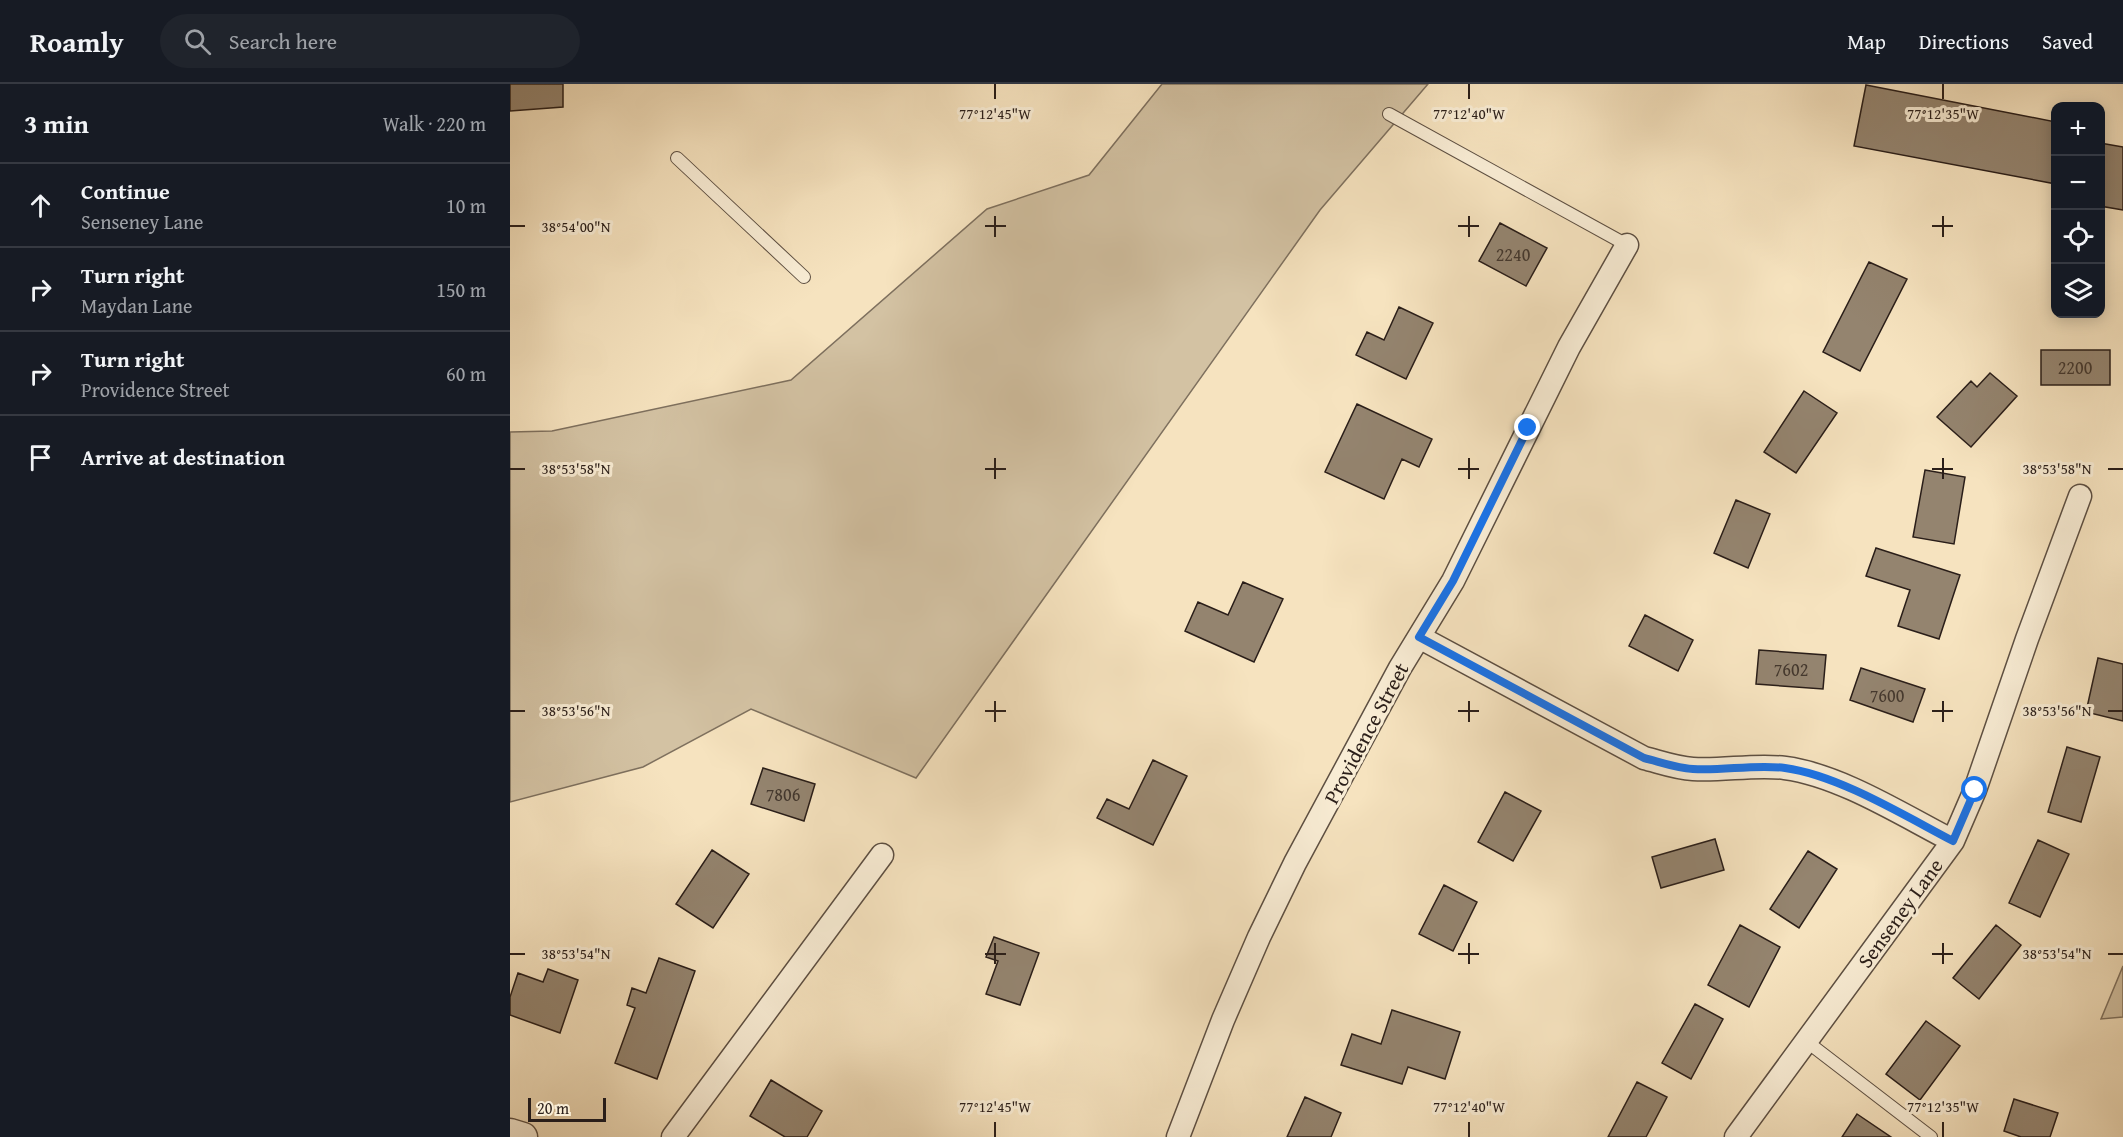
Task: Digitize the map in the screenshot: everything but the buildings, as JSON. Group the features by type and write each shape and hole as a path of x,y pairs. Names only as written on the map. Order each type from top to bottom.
{"street":[{"name":"Providence Street","path":"1178,1137 1223,1020 1259,937 1295,863 1400,668 1453,581 1569,347 1628,245"},
{"name":"Senseney Lane","path":"1736,1137 1953,841 1975,790 2027,639 2080,496"},
{"path":"1419,637 1644,758 1694,769 1783,767 1815,774 1864,795 1953,841"},
{"path":"673,1137 882,855"},
{"path":"510,1133 523,1137"}],"lane":[{"path":"1389,114 1628,245"},
{"path":"677,158 804,277"},
{"path":"1806,1041 1931,1137"}],"shaded area":[{"path":"1162,84 1428,84 1320,210 916,778 751,709 643,767 510,802 510,432 552,431 791,380 987,209 1089,175"},
{"path":"2123,966 2123,1017 2101,1019"}],"route":[{"path":"1528,428 1453,581 1419,637 1644,758 1673,766 1694,769 1783,767 1815,774 1864,795 1953,841 1975,790"}]}
